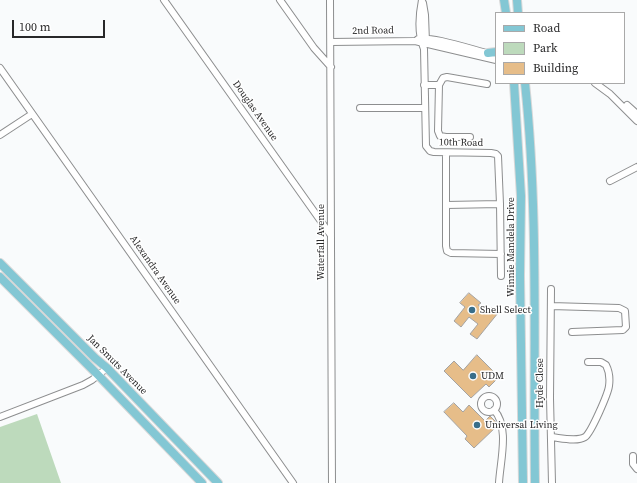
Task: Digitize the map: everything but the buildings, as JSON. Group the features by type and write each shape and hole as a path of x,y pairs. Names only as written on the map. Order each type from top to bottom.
{"main road":[{"path":"504,0 506,12"},
{"path":"517,0 518,12"},
{"name":"Winnie Mandela Drive","path":"514,84 521,196 520,276 523,483"},
{"path":"526,84 532,203 535,368 535,483"},
{"name":"Jan Smuts Avenue","path":"0,263 2,274 199,482"},
{"name":"Jan Smuts Avenue","path":"2,274 106,368 218,483"}],"street":[{"name":"Douglas Avenue","path":"164,0 330,234"},
{"path":"280,0 314,48 331,67"},
{"name":"Waterfall Avenue","path":"330,0 332,483"},
{"name":"10th Road","path":"423,0 420,11 426,146 430,151 446,153 496,154 498,158 500,204 501,276"},
{"name":"2nd Road","path":"331,42 422,42 493,54"},
{"name":"2nd Road","path":"422,42 495,60"},
{"name":"Alexandra Avenue","path":"0,69 294,483"},
{"path":"470,137 443,137 439,134 439,86 444,78 447,77 487,84"},
{"path":"596,84 610,94 637,120"},
{"path":"603,84 637,114"},
{"path":"424,85 439,86"},
{"path":"360,108 424,108"},
{"path":"0,135 32,114"},
{"path":"446,153 447,252 500,254"},
{"path":"610,181 637,166"},
{"path":"446,205 500,204"},
{"name":"Hyde Close","path":"551,289 550,398 552,483"},
{"path":"551,306 619,308 625,311 626,327 623,330 572,332"},
{"path":"551,437 583,438 587,436 591,429 607,395 609,381 606,364 601,362 588,362"},
{"path":"0,417 83,385 98,376 106,368"},
{"path":"494,410 500,418 502,429 499,483"},
{"path":"633,456 633,464 637,469"},
{"path":"199,482 207,471"}],"green space":[{"path":"37,414 61,483 0,483 0,427"}],"place":[{"name":"Shell Select","path":"472,310"},
{"name":"UDM","path":"473,376"},
{"name":"Universal Living","path":"477,425"}]}
